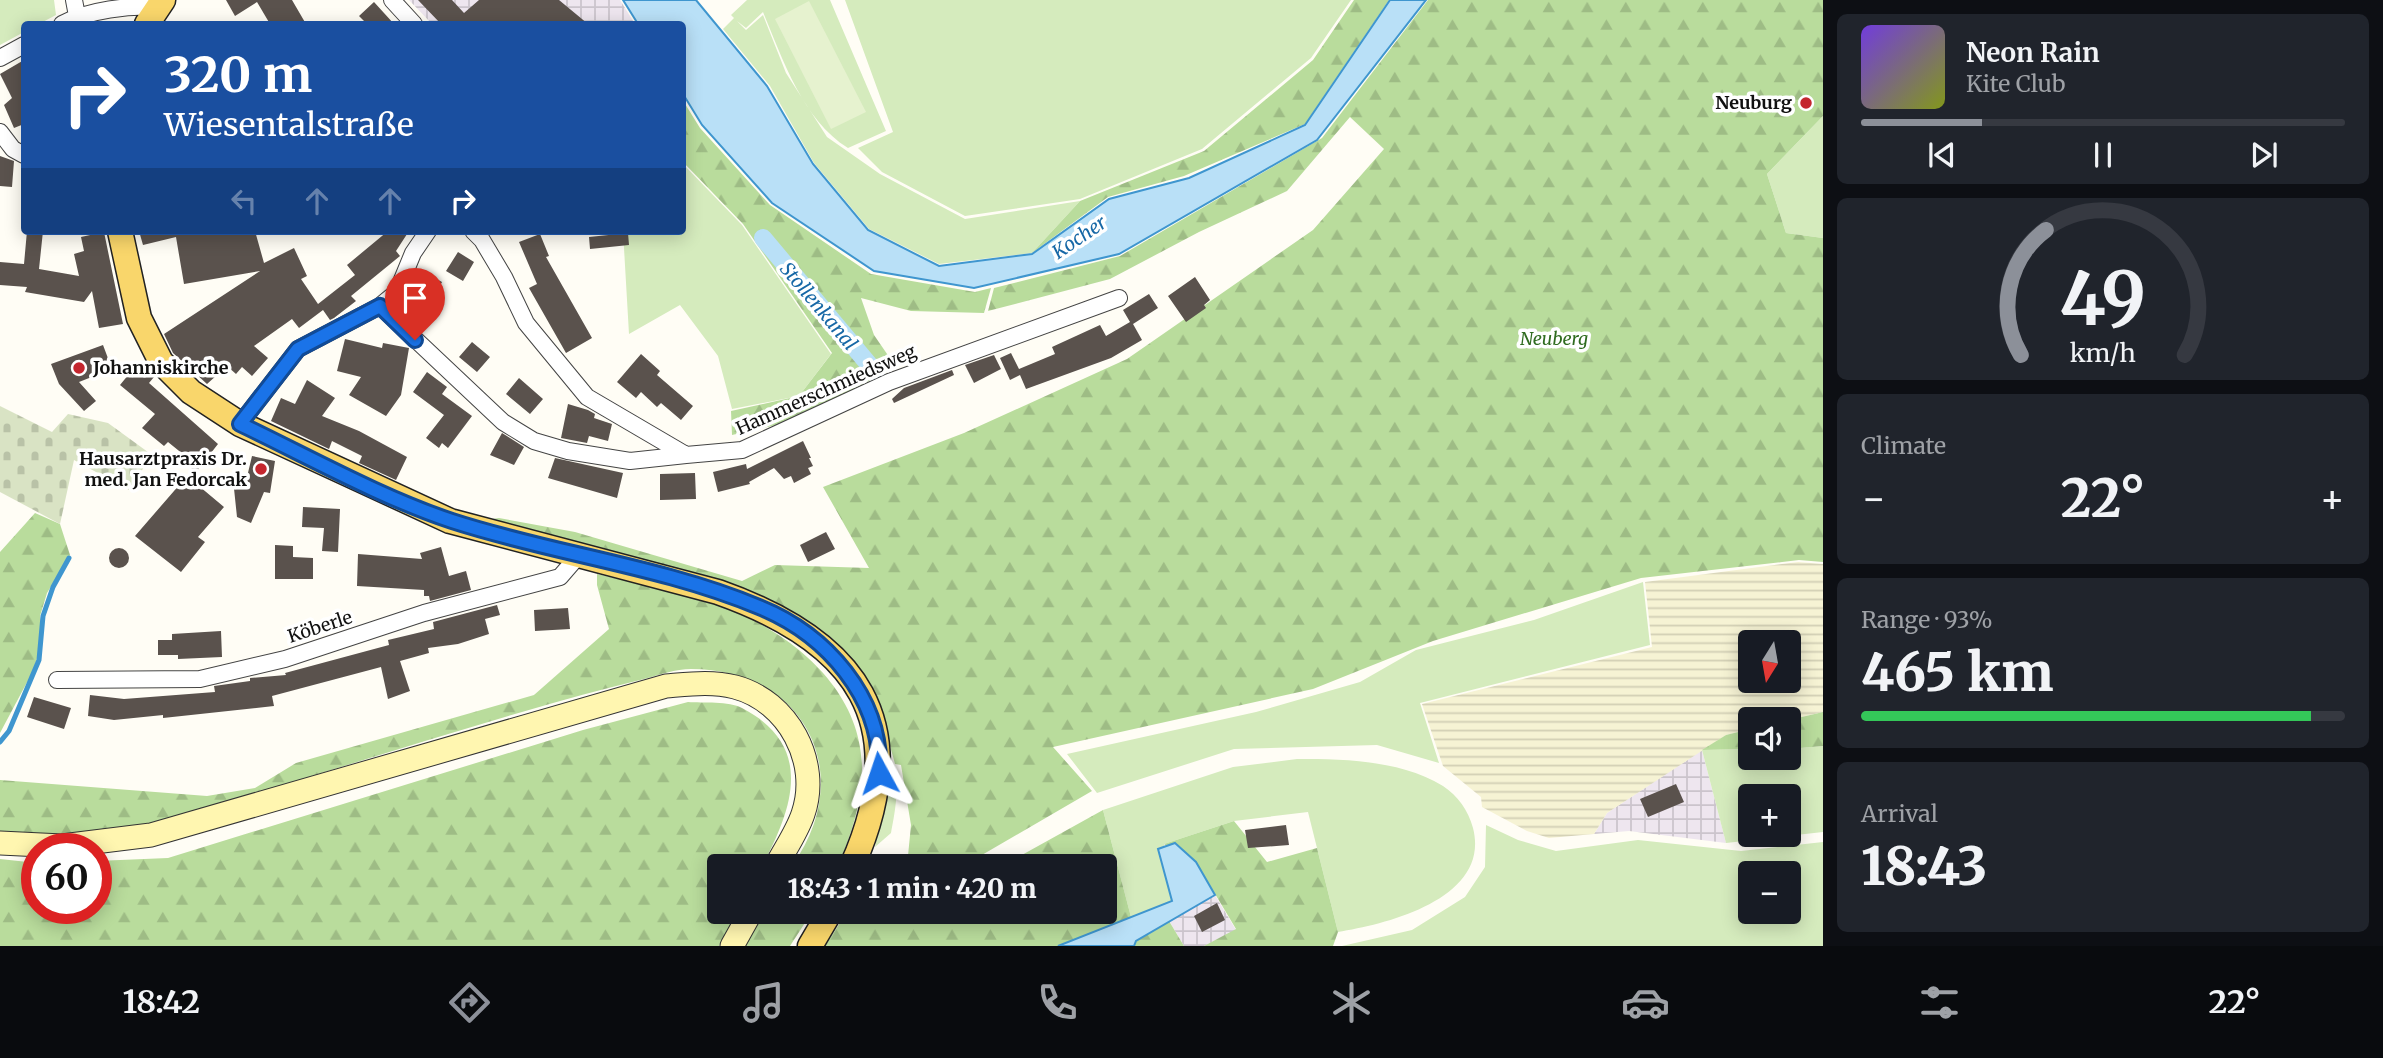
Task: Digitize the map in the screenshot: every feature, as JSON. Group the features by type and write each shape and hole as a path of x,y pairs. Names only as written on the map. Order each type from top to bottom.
{"main road":[{"path":"121,235 139,318 161,362 191,392 240,424 450,521 718,592 761,608 816,642 855,683 875,729 880,759 878,787 858,854"},
{"path":"0,843 62,846 150,835 666,687 718,683 738,687 761,698 778,712 801,748 807,779 807,796 803,814 782,854"},
{"path":"732,946 744,924"},
{"path":"810,946 823,924"}],"street":[{"path":"391,0 411,21"},
{"path":"79,14 144,6 156,11"},
{"path":"0,58 21,47"},
{"path":"0,132 13,149 21,153"},
{"path":"240,424 298,349 380,306 397,292 413,253 425,235"},
{"path":"477,235 504,277 526,323 587,397 686,455"},
{"name":"Hammerschmiedsweg","path":"380,306 503,422 534,441 568,451 630,461 743,450 889,382 1119,298"},
{"name":"Köberle","path":"57,680 200,679 285,659 424,613 559,577 579,555"}],"shaded area":[{"path":"409,0 620,0 633,21 429,21"},
{"path":"1798,562 1823,564 1823,712 1801,717 1801,707 1738,707 1738,732 1726,735 1607,813 1594,834 1549,838 1527,831 1482,807 1481,797 1443,766 1422,704 1652,647 1645,582"},
{"path":"1702,750 1726,843 1629,831 1594,834 1607,813"},
{"path":"1215,895 1236,930 1204,946 1184,946 1169,921"}],"green space":[{"path":"0,0 54,0 56,15 45,21 21,21 21,34 0,45"},
{"path":"747,0 830,0 886,131 848,148 832,136 807,106 827,137 880,174 965,219 1080,201 1032,253 939,264 869,229 814,163 770,86 723,29 734,18 731,15","holes":["763,12 805,103 786,73 763,15 746,30 737,21 746,28"]},
{"path":"845,0 1351,0 1311,58 1202,149 1080,199 965,216 882,172 858,148 893,132"},
{"path":"1354,0 1389,0 1305,124 1184,176 1108,197 1032,253 1080,201 1204,151 1313,60"},
{"name":"Neuberg","path":"1428,0 1823,0 1823,116 1767,174 1786,233 1823,238 1823,562 1799,560 1641,578 1433,641 1313,689 1053,747 1092,791 984,854 908,854 911,825 901,765 895,764 884,726 868,690 846,658 818,629 801,616 762,596 492,519 575,532 742,581 775,565 869,568 823,487 964,433 1127,359 1313,230 1384,149 1350,117 1287,191 1199,232 1110,279 988,311 994,288 1120,256 1322,138"},
{"path":"809,1 866,112 831,129 775,19"},
{"path":"686,105 700,128 770,205 871,274 975,292 991,288 984,313 911,311 861,298 874,335 896,367 789,422 732,435 731,411 799,396 832,353 743,224 686,165"},
{"path":"1823,116 1823,238 1786,233 1767,174"},
{"path":"686,167 742,225 831,354 799,396 732,409 718,356 680,305 629,334 623,235 686,235"},
{"path":"0,406 52,432 68,414 108,423 152,455 129,490 74,460 60,524 0,492"},
{"path":"35,513 60,524 70,555 47,593 40,616 43,639 33,671 0,733 0,552"},
{"path":"597,574 679,593 726,608 776,633 819,669 837,690 850,714 859,740 862,769 860,794 855,819 843,854 799,854 811,831 820,796 819,763 809,733 790,707 764,687 731,674 691,669 668,672 438,737 180,819 102,832 0,833 0,780 207,796 255,788 296,763 534,695 609,629 597,585"},
{"path":"1643,582 1650,645 1420,703 1439,763 1377,745 1234,749 1097,793 1067,754 1256,712 1360,682 1416,650 1534,620"},
{"path":"688,702 723,703 742,708 765,723 780,741 789,759 789,801 768,854 707,854 707,924 731,924 719,946 0,946 0,859 21,861 21,924 112,924 112,860 168,858 583,730"},
{"path":"1823,712 1823,746 1801,748 1801,717"},
{"path":"1738,732 1738,749 1702,750 1726,735"},
{"path":"1823,746 1823,832 1801,834 1801,784 1738,784 1738,842 1726,843 1702,750 1738,749 1738,770 1801,770 1801,748"},
{"path":"1297,759 1334,760 1391,766 1426,777 1453,794 1468,815 1473,828 1474,852 1467,873 1452,890 1408,914 1338,932 1308,812 1234,821 1164,844 1172,901 1131,917 1117,854 1115,854 1103,810 1233,767"},
{"path":"886,763 895,776 895,806 891,833 875,847 885,799"},
{"path":"1103,810 1115,854 1024,854"},
{"path":"1234,821 1267,862 1317,848 1338,932 1333,946 1204,946 1236,929 1196,862 1164,844"},
{"path":"1486,825 1518,840 1556,851 1638,840 1741,851 1801,847 1801,844 1823,842 1823,946 1342,946 1412,930 1465,897 1485,867"},
{"path":"1117,864 1131,917 1117,923"},
{"path":"1169,921 1184,946 1134,946 1135,941"},
{"path":"757,924 804,924 790,946 745,946"},
{"path":"839,924 1113,924 1058,946 825,946"}],"water":[{"name":"Kocher","path":"623,0 696,0 767,86 813,164 868,230 939,266 1032,254 1109,199 1189,178 1305,125 1390,0 1426,0 1317,140 1119,254 974,288 874,271 772,203 702,125 686,99 686,21 636,21"},
{"path":"1175,843 1196,862 1215,895 1136,941 1134,946 1058,946 1172,901 1158,849"}],"building":[{"path":"226,0 292,0 304,21 268,21 257,2 235,16"},
{"path":"418,0 452,0 464,13 479,0 559,0 584,21 438,21"},
{"path":"374,2 391,21 364,21 359,16"},
{"path":"21,62 21,125 14,128 4,105 12,98 0,74"},
{"path":"0,156 14,161 12,187 0,186"},
{"path":"27,235 43,235 39,269 79,276 74,254 84,251 81,237 105,235 123,324 99,328 92,291 84,302 25,292 27,287 0,285 0,262 24,264"},
{"path":"140,235 256,235 264,263 294,248 307,276 301,279 318,304 355,275 347,265 383,235 406,235 396,251 400,256 351,296 356,301 334,318 330,320 323,310 299,328 292,319 254,346 268,358 252,376 242,367 236,374 227,366 207,384 173,353 164,334 260,271 184,284 176,237 143,245"},
{"path":"540,235 549,256 546,257 592,338 566,353 529,288 537,284 519,242"},
{"path":"628,235 629,245 590,249 589,237"},
{"path":"458,252 474,262 463,281 446,271"},
{"path":"425,273 442,282 424,317 407,308"},
{"path":"1195,277 1210,300 1204,305 1206,308 1186,322 1168,296"},
{"path":"1149,294 1158,308 1133,324 1142,340 1111,358 1026,389 1020,375 1010,380 1000,358 1011,353 1019,369 1055,354 1052,347 1100,325 1106,336 1130,322 1123,310"},
{"path":"345,339 382,348 383,343 409,348 401,395 386,416 349,395 361,377 337,371"},
{"path":"472,342 490,357 477,372 459,357"},
{"name":"Johanniskirche","path":"103,345 112,369 79,382 96,401 84,411 59,384 51,364"},
{"path":"641,354 660,371 657,375 693,406 681,420 661,403 657,407 641,392 636,398 617,382"},
{"path":"994,355 1001,369 974,383 965,365"},
{"path":"138,363 154,377 149,383 218,444 196,472 185,463 189,459 168,442 164,446 142,428 155,414 120,385"},
{"path":"952,370 954,375 894,403 892,399 904,388"},
{"path":"427,372 447,387 442,394 472,416 448,448 442,443 439,448 426,438 444,415 413,392"},
{"path":"519,378 543,399 530,414 506,394"},
{"path":"307,380 335,398 322,416 359,431 407,457 396,480 359,463 362,456 332,441 329,449 271,421 281,398 295,404"},
{"path":"568,404 588,410 595,414 594,418 612,424 608,441 589,436 587,443 561,438"},
{"path":"502,433 524,447 514,465 490,455"},
{"path":"803,441 813,466 808,468 811,474 794,483 791,476 784,479 774,468 749,482 750,484 718,492 713,472 746,464 747,469"},
{"path":"252,456 275,461 270,493 264,492 251,523 237,517 233,479 247,477"},
{"path":"555,458 623,473 617,498 548,478"},
{"path":"695,473 696,499 660,500 660,474"},
{"path":"187,476 224,507 198,537 205,542 181,572 135,536"},
{"path":"303,507 340,509 338,552 322,551 324,528 302,527"},
{"path":"826,532 835,549 808,562 800,545"},
{"path":"275,545 293,546 293,557 313,558 313,579 275,579"},
{"path":"441,547 449,576 466,571 471,590 430,601 429,596 424,596 424,590 357,586 358,554 422,559 420,553"},
{"path":"119,548 126,551 129,558 126,565 119,568 112,565 109,558 112,551"},
{"path":"497,605 500,615 485,619 489,634 458,644 428,648 429,653 400,661 410,691 388,699 381,667 272,696 274,706 163,718 163,715 114,720 88,716 90,695 124,699 215,692 214,686 250,681 250,678 286,675 285,673 389,645 388,640 434,629 433,622"},
{"path":"568,608 570,629 535,631 534,610"},
{"path":"221,631 222,657 178,659 178,655 158,655 158,640 172,640 172,634"},
{"path":"34,697 71,708 64,729 27,717"},
{"path":"1676,784 1684,802 1648,817 1640,799"},
{"path":"1286,825 1289,845 1248,848 1245,830"},
{"path":"1217,903 1225,920 1202,932 1194,916"}],"waterway":[{"name":"Stollenkanal","path":"763,238 876,373"},
{"path":"0,742 9,731 39,660 43,616 53,587 69,558"}],"place":[{"name":"Neuburg","path":"1806,103"},
{"name":"Johanniskirche","path":"79,368"},
{"name":"Hausarztpraxis Dr. med. Jan Fedorcak","path":"261,469"}],"route":[{"path":"415,340 380,306 298,349 240,424 450,521 718,592 761,608 816,642 855,683 875,729 880,759 879,773"}]}
